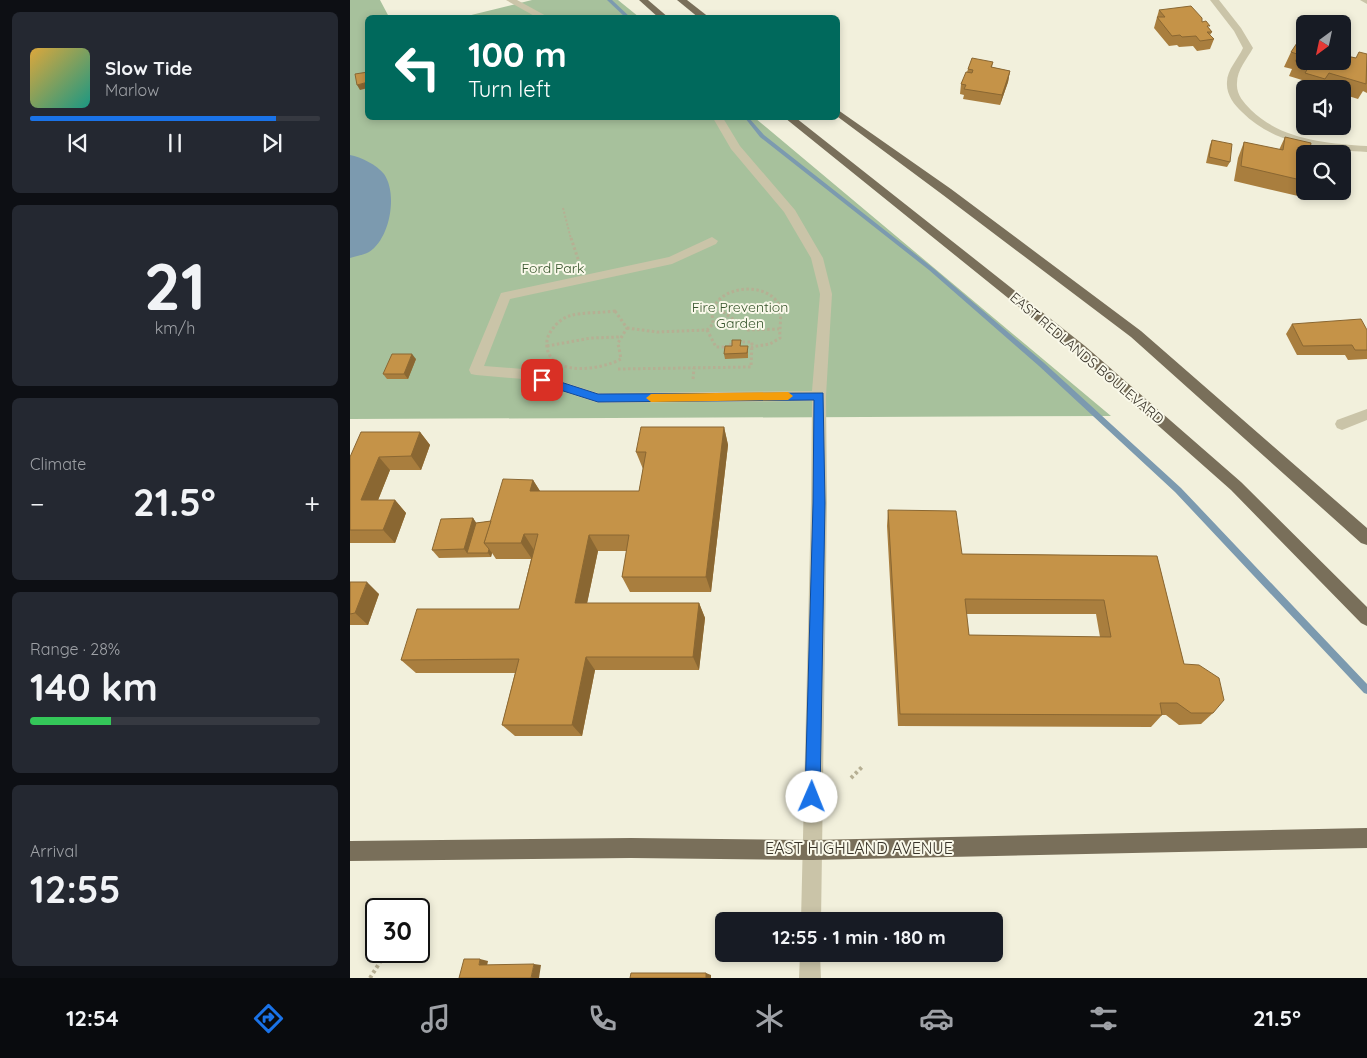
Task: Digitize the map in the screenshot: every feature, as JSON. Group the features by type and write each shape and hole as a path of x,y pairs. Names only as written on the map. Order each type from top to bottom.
{"main road":[{"path":"643,0 661,15"},
{"path":"681,0 702,15"},
{"path":"840,114 948,192 1136,334 1367,538"},
{"name":"EAST REDLANDS BOULEVARD","path":"793,120 1080,349 1236,486 1367,618"},
{"name":"EAST HIGHLAND AVENUE","path":"350,852 631,848 812,850 1367,838"}],"street":[{"path":"510,0 540,15"},
{"path":"1214,0 1238,30 1248,48 1232,79 1233,97 1247,113 1270,130 1300,141 1367,149"},
{"path":"719,120 735,147 789,210 817,258 826,294 819,396 819,503 811,912"},
{"path":"476,370 505,296 672,260 712,242"},
{"path":"461,370 523,374 598,398 819,396"},
{"path":"1342,424 1367,414"},
{"path":"810,962 810,978"}],"path":[{"path":"563,208 566,225 584,279"},
{"path":"627,328 657,332 707,330 713,324 710,316 720,299 736,290 753,288 764,290 779,304 780,338 766,346 751,347"},
{"path":"715,306 748,330 779,329"},
{"path":"615,311 627,328 619,337 617,351 620,359 606,366 593,369 578,369 554,361 547,346 548,334 558,322 569,316 615,311"},
{"path":"618,369 750,367 752,342 731,342 730,347 716,347 707,330"},
{"path":"547,346 591,338 619,337"},
{"path":"851,778 862,767"},
{"path":"370,978 379,963"}],"green space":[{"name":"Ford Park","path":"350,0 380,0 388,15 365,15 365,120 757,120 1111,416 350,419"},
{"path":"532,0 618,0 637,15 471,15"}],"water":[{"path":"350,155 369,162 384,174 391,193 391,204 387,227 376,246 367,253 350,258"}],"building":[{"path":"1191,6 1202,18 1202,22 1206,21 1210,26 1207,26 1212,32 1207,32 1214,39 1200,41 1196,36 1172,36 1157,17 1165,17 1159,10"},
{"path":"1296,44 1296,54 1291,52"},
{"path":"1359,52 1367,54 1366,84 1329,73 1325,79 1305,73 1307,70 1351,70 1351,57 1356,58"},
{"path":"972,58 993,62 991,67 1010,71 1002,95 964,89 966,85 961,84 966,72 972,73 973,70 968,69"},
{"path":"365,72 365,83 357,85 355,74"},
{"path":"1285,137 1311,143 1311,145 1296,145 1296,179 1241,166 1244,142 1283,150"},
{"path":"1212,140 1232,144 1230,162 1209,157"},
{"path":"1361,319 1367,330 1367,350 1355,350 1352,345 1303,346 1292,324"},
{"path":"732,340 741,340 740,346 748,346 747,353 724,354 725,346 732,346"},
{"path":"392,354 412,354 404,374 383,374"},
{"path":"641,427 724,427 706,577 622,577 629,535 589,535 575,603 699,603 693,657 586,657 572,725 502,725 519,659 401,660 417,609 519,609 538,534 524,534 521,543 484,543 503,479 533,480 530,491 639,491 646,452 636,452"},
{"path":"361,432 420,432 411,456 379,457 361,500 395,500 383,530 350,530 350,457"},
{"path":"888,510 956,511 962,554 1157,556 1184,664 1199,665 1219,678 1224,700 1213,713 1191,713 1177,703 1160,703 1162,715 900,714","holes":["965,599 1104,600 1111,637 969,635"]},
{"path":"473,518 464,549 432,550 441,519"},
{"path":"491,521 484,543 489,549 488,553 467,553 476,523"},
{"path":"350,582 367,582 355,613 350,614"},
{"path":"464,959 480,959 479,965 534,964 531,978 459,978"},
{"path":"631,973 706,973 706,978 630,978"}],"waterway":[{"path":"609,0 626,15"},
{"path":"749,120 762,136 931,269 1041,364 1178,490 1367,690"}],"slow traffic":[{"path":"651,398 788,396"}],"route":[{"path":"542,380 598,398 819,396 819,503 812,797"}],"park label":[{"name":"Fire Prevention Garden","path":"740,316"}]}
